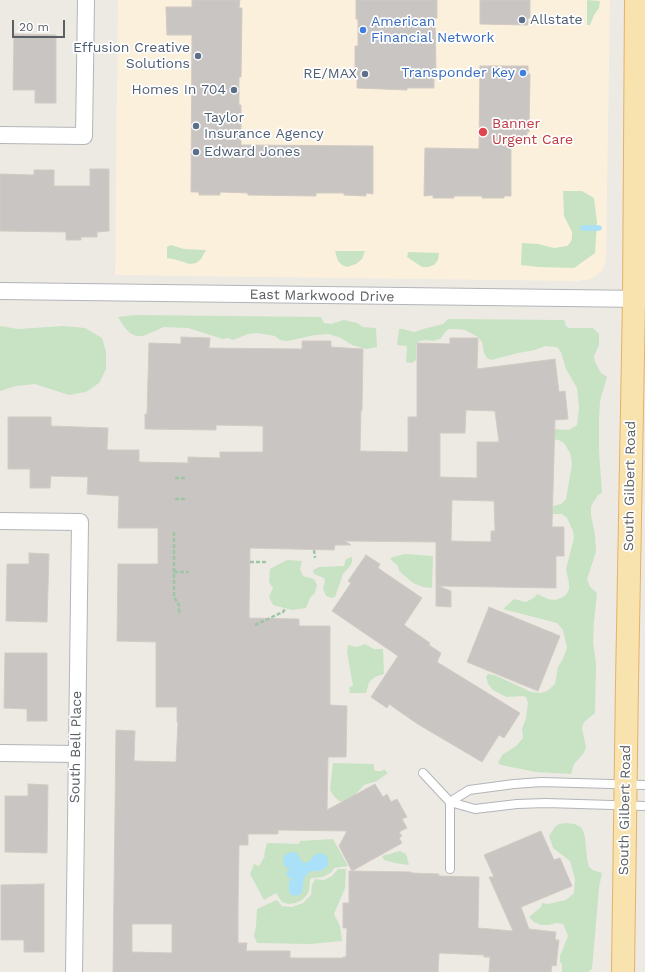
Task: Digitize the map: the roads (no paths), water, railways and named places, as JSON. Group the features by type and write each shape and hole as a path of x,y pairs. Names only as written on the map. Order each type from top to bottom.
{"main road":[{"name":"South Gilbert Road","path":"623,972 635,795 639,299 636,0"}],"street":[{"path":"0,135 84,136 86,0"},
{"name":"East Markwood Drive","path":"0,291 639,299"},
{"name":"South Bell Place","path":"0,521 80,522 74,972"},
{"path":"0,753 76,754"}],"lane":[{"path":"423,773 450,802 475,809 517,804 546,803 635,795"},
{"path":"450,802 469,790 542,782 635,795"},
{"path":"450,802 450,869"}],"water":[{"path":"293,852 297,853 302,862 305,863 310,861 312,857 319,853 324,854 328,861 328,865 324,869 320,871 311,871 308,873 304,878 302,893 296,896 291,895 289,891 289,881 292,879 286,874 287,871 291,869 284,865 283,860 284,856"}],"waterway":[{"path":"583,228 599,228"}],"place":[{"name":"Allstate","path":"522,20"},
{"name":"American Financial Network","path":"363,30"},
{"name":"Effusion Creative Solutions","path":"198,56"},
{"name":"Transponder Key","path":"523,73"},
{"name":"RE/MAX","path":"365,74"},
{"name":"Homes In 704","path":"234,90"},
{"name":"Taylor Insurance Agency","path":"196,126"},
{"name":"Banner Urgent Care","path":"483,132"},
{"name":"Edward Jones","path":"196,152"}]}
